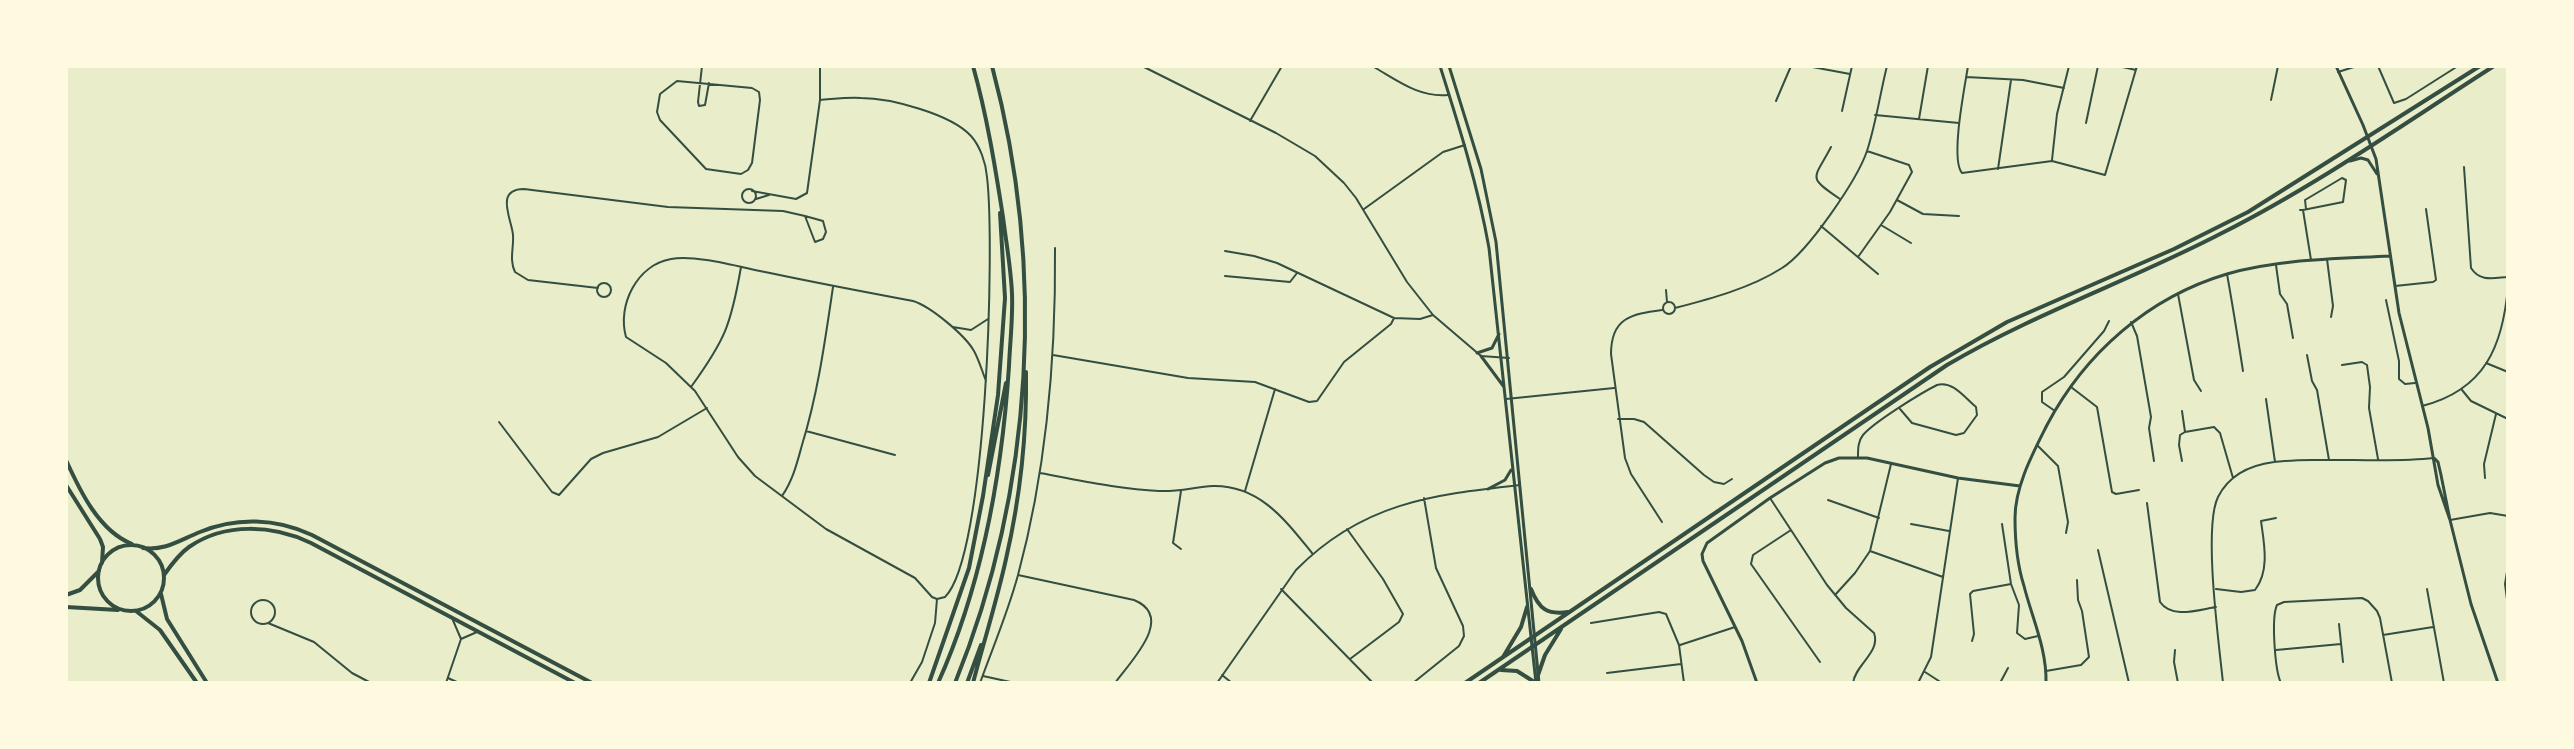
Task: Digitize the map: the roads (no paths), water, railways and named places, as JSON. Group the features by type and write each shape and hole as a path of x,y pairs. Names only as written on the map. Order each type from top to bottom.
{"main road":[{"path":"938,683 981,558 999,468 1009,367 1012,291 987,116 973,66"},
{"path":"974,683 1016,512 1025,415 1025,283 1018,198 1006,126 992,66"},
{"path":"1466,683 1691,528 1912,379 1962,348 2046,304 2216,229 2248,212 2480,66"},
{"path":"1479,683 1694,538 1835,439 1955,360 2041,315 2221,234 2348,160 2494,66"},
{"path":"983,496 998,395 1005,298 1000,200"},
{"path":"955,683 986,593 1002,526 1016,448 1026,347"},
{"path":"929,683 969,568 1009,367"},
{"path":"66,460 86,498 105,526 122,540 143,548 165,548 200,532 226,524 256,521 285,525 306,532 592,683"},
{"path":"66,485 100,538 103,547 99,585 105,598 122,610"},
{"path":"164,575 181,554 201,540 238,530 272,530 291,534 575,683"},
{"path":"102,563 117,549 137,546"},
{"path":"143,548 159,561 164,575 161,593 168,619 207,683"},
{"path":"66,595 80,590 99,571"},
{"path":"1531,589 1539,605 1545,611 1556,614 1570,612"},
{"path":"66,607 136,611 148,607 161,593"},
{"path":"1501,660 1521,627 1527,607"},
{"path":"136,611 160,630 197,683"},
{"path":"967,683 988,625"},
{"path":"1538,675 1545,655 1563,626"},
{"path":"1499,670 1517,671 1537,683"}],"street":[{"path":"702,66 698,103 700,106 705,104 709,83"},
{"path":"748,203 744,201 743,195 747,190 798,198 807,194 820,100 820,66"},
{"path":"1142,66 1298,144 1315,156 1344,183 1364,209 1407,282 1433,315 1479,355 1505,388"},
{"path":"1251,121 1282,66"},
{"path":"1372,66 1420,93 1434,96 1449,95"},
{"path":"1440,66 1481,204 1489,248 1537,683"},
{"path":"1449,66 1481,169 1494,224 1531,589 1532,638"},
{"path":"1776,101 1791,66"},
{"path":"1807,66 1850,74"},
{"path":"1842,111 1852,66"},
{"path":"1662,310 1665,314 1670,315 1675,308 1718,296 1781,269 1795,257 1856,178 1867,150 1887,66"},
{"path":"1919,120 1928,66"},
{"path":"1968,66 1959,123 1958,165 1962,173 2052,161 2105,175 2137,68 2118,66"},
{"path":"2052,161 2058,114 2069,66"},
{"path":"2086,123 2097,66"},
{"path":"2271,100 2278,66"},
{"path":"2336,66 2368,135 2376,159 2394,286 2404,338 2434,458 2438,462 2471,603 2498,683"},
{"path":"2338,72 2357,66"},
{"path":"2378,66 2394,103 2458,66"},
{"path":"1966,77 2011,80 2064,88"},
{"path":"1998,169 2011,80"},
{"path":"677,81 709,83 752,88 760,95 752,163 744,173 706,169 658,118 658,99 663,91 677,81"},
{"path":"820,100 863,98 946,117 971,136 983,157 987,176 989,318 986,381 972,514 955,583 945,597 937,599 932,597 915,578 826,529 782,496 742,462 691,387 666,363 626,337 625,309 632,288 646,271 656,264 683,258 741,267 919,303 950,326 972,347 986,381"},
{"path":"1875,115 1959,123"},
{"path":"1364,209 1443,152 1465,145"},
{"path":"1831,147 1816,172 1815,180 1841,200"},
{"path":"1858,257 1898,200 1912,167 1867,150"},
{"path":"2338,166 2357,158 2366,159 2379,179"},
{"path":"2464,167 2471,268 2483,279 2508,277"},
{"path":"2303,210 2343,202 2346,180 2342,178 2305,200 2303,210 2312,260"},
{"path":"598,288 598,292 603,297 611,292 607,284 598,288 528,280 515,272 512,262 513,232 506,206 510,195 521,189 668,207 783,211 805,216 823,221 826,228 822,239 815,242 805,216"},
{"path":"752,190 756,199"},
{"path":"748,203 769,195"},
{"path":"1898,200 1923,214 1959,216"},
{"path":"747,209 748,203"},
{"path":"2394,286 2436,280 2426,208"},
{"path":"1881,225 1911,243"},
{"path":"1821,226 1878,274"},
{"path":"980,683 1018,576 1040,473 1053,355 1055,248"},
{"path":"1225,251 1254,256 1298,273 1394,318 1420,319 1433,315"},
{"path":"2046,683 2039,636 2023,585 2015,517 2020,486 2037,445 2070,387 2100,350 2131,322 2178,294 2227,274 2276,265 2312,260 2390,256"},
{"path":"2326,259 2333,306 2331,317"},
{"path":"2276,265 2280,294 2288,304 2293,338"},
{"path":"691,387 726,334 741,267"},
{"path":"1225,276 1290,282 1298,273"},
{"path":"2227,274 2237,329 2236,341 2243,371"},
{"path":"2422,406 2462,390 2486,363 2503,327 2508,286"},
{"path":"782,496 792,481 817,392 833,287"},
{"path":"1666,291 1667,302"},
{"path":"2178,294 2194,380 2201,391"},
{"path":"2386,300 2399,361 2398,379 2405,384 2415,383"},
{"path":"1667,302 1672,303 1675,308"},
{"path":"1662,310 1663,305 1667,302"},
{"path":"1662,310 1640,312 1625,318 1615,329 1611,341 1614,388 1624,458 1631,474 1662,522"},
{"path":"950,326 971,330 989,318"},
{"path":"1053,355 1188,378 1255,382 1309,402 1317,401 1344,362 1390,324 1394,318"},
{"path":"2055,411 2042,402 2041,394 2064,377 2104,331 2109,321"},
{"path":"2131,322 2137,336 2151,417 2149,428 2154,461"},
{"path":"2503,327 2508,328"},
{"path":"1479,355 1492,348 1499,332"},
{"path":"2307,354 2312,381 2318,390 2329,460"},
{"path":"1479,355 1509,358"},
{"path":"2342,365 2362,362 2368,367 2369,408 2378,459"},
{"path":"2486,363 2508,372"},
{"path":"1858,457 1863,436 1900,409 1943,383 1952,387 1976,407 1975,419 1962,435 1912,423 1900,409"},
{"path":"2070,387 2097,407 2112,492 2116,494 2139,490"},
{"path":"1245,491 1275,388"},
{"path":"1506,399 1614,388"},
{"path":"2462,390 2471,401 2508,419"},
{"path":"2266,399 2275,462"},
{"path":"499,422 552,492 559,495 591,459 603,453 658,438 707,408"},
{"path":"2182,411 2185,432"},
{"path":"2485,478 2483,468 2496,414"},
{"path":"1618,419 1634,418 1644,422 1668,446 1714,482 1724,484 1732,479"},
{"path":"2182,461 2179,440 2185,432 2209,427 2217,429 2233,478"},
{"path":"806,431 895,455"},
{"path":"2037,445 2058,466 2068,522 2066,533"},
{"path":"1757,683 1748,656 1703,561 1702,554 1707,543 1770,498 1833,460 1858,457 1958,478 2020,486"},
{"path":"2223,683 2216,607 2213,513 2218,496 2233,478 2248,468 2275,462 2434,458"},
{"path":"1835,595 1855,573 1870,550 1891,464"},
{"path":"1488,489 1505,480 1512,468"},
{"path":"1040,473 1131,489 1182,491 1212,486 1245,491 1280,514 1312,554"},
{"path":"1918,683 1931,657 1958,478"},
{"path":"1222,683 1218,681 1281,590 1312,554 1347,529 1388,510 1425,498 1520,485"},
{"path":"1181,549 1173,543 1182,491"},
{"path":"1413,683 1457,647 1464,636 1462,626 1436,568 1425,498"},
{"path":"1770,498 1835,595 1876,637 1874,646 1854,676 1853,683"},
{"path":"1828,500 1879,518"},
{"path":"2147,503 2160,602 2164,608 2174,612 2216,607"},
{"path":"2450,519 2490,513 2508,516"},
{"path":"2215,589 2241,592 2255,590 2261,579 2265,555 2261,521 2276,518"},
{"path":"1911,524 1950,532"},
{"path":"2002,524 2011,584 2019,605 2018,633 2025,639 2039,636"},
{"path":"1347,529 1383,579 1403,614 1399,622 1350,659"},
{"path":"1791,530 1753,555 1751,564 1820,662"},
{"path":"1870,550 1943,577"},
{"path":"2098,550 2129,683"},
{"path":"2508,566 2505,584 2508,607"},
{"path":"1018,576 1134,600 1145,606 1152,618 1150,632 1115,683"},
{"path":"2046,671 2081,665 2089,657 2082,611 2078,600 2077,580"},
{"path":"1972,641 1974,634 1969,597 1974,591 2011,584"},
{"path":"2427,589 2444,683"},
{"path":"1281,590 1373,683"},
{"path":"2281,683 2274,615 2277,605 2284,602 2362,598 2377,611 2392,683"},
{"path":"910,683 922,662 930,641 936,620 937,599"},
{"path":"268,623 274,617 274,608 270,602 257,600 251,606 252,617 257,623 268,623 314,642 352,672 371,683"},
{"path":"1591,623 1664,612 1669,618 1679,645 1684,683"},
{"path":"452,618 461,639"},
{"path":"2339,624 2343,662"},
{"path":"1679,645 1735,627"},
{"path":"2383,635 2434,627"},
{"path":"446,683 461,639 467,634 478,632"},
{"path":"2276,650 2341,644"},
{"path":"1533,646 1538,675 1537,683"},
{"path":"2175,650 2174,662 2178,683"},
{"path":"1607,673 1681,664"},
{"path":"2000,683 2008,668"},
{"path":"1925,672 1942,683"},
{"path":"1222,675 1232,683"},
{"path":"983,676 1015,683"},
{"path":"448,678 459,683"}]}
